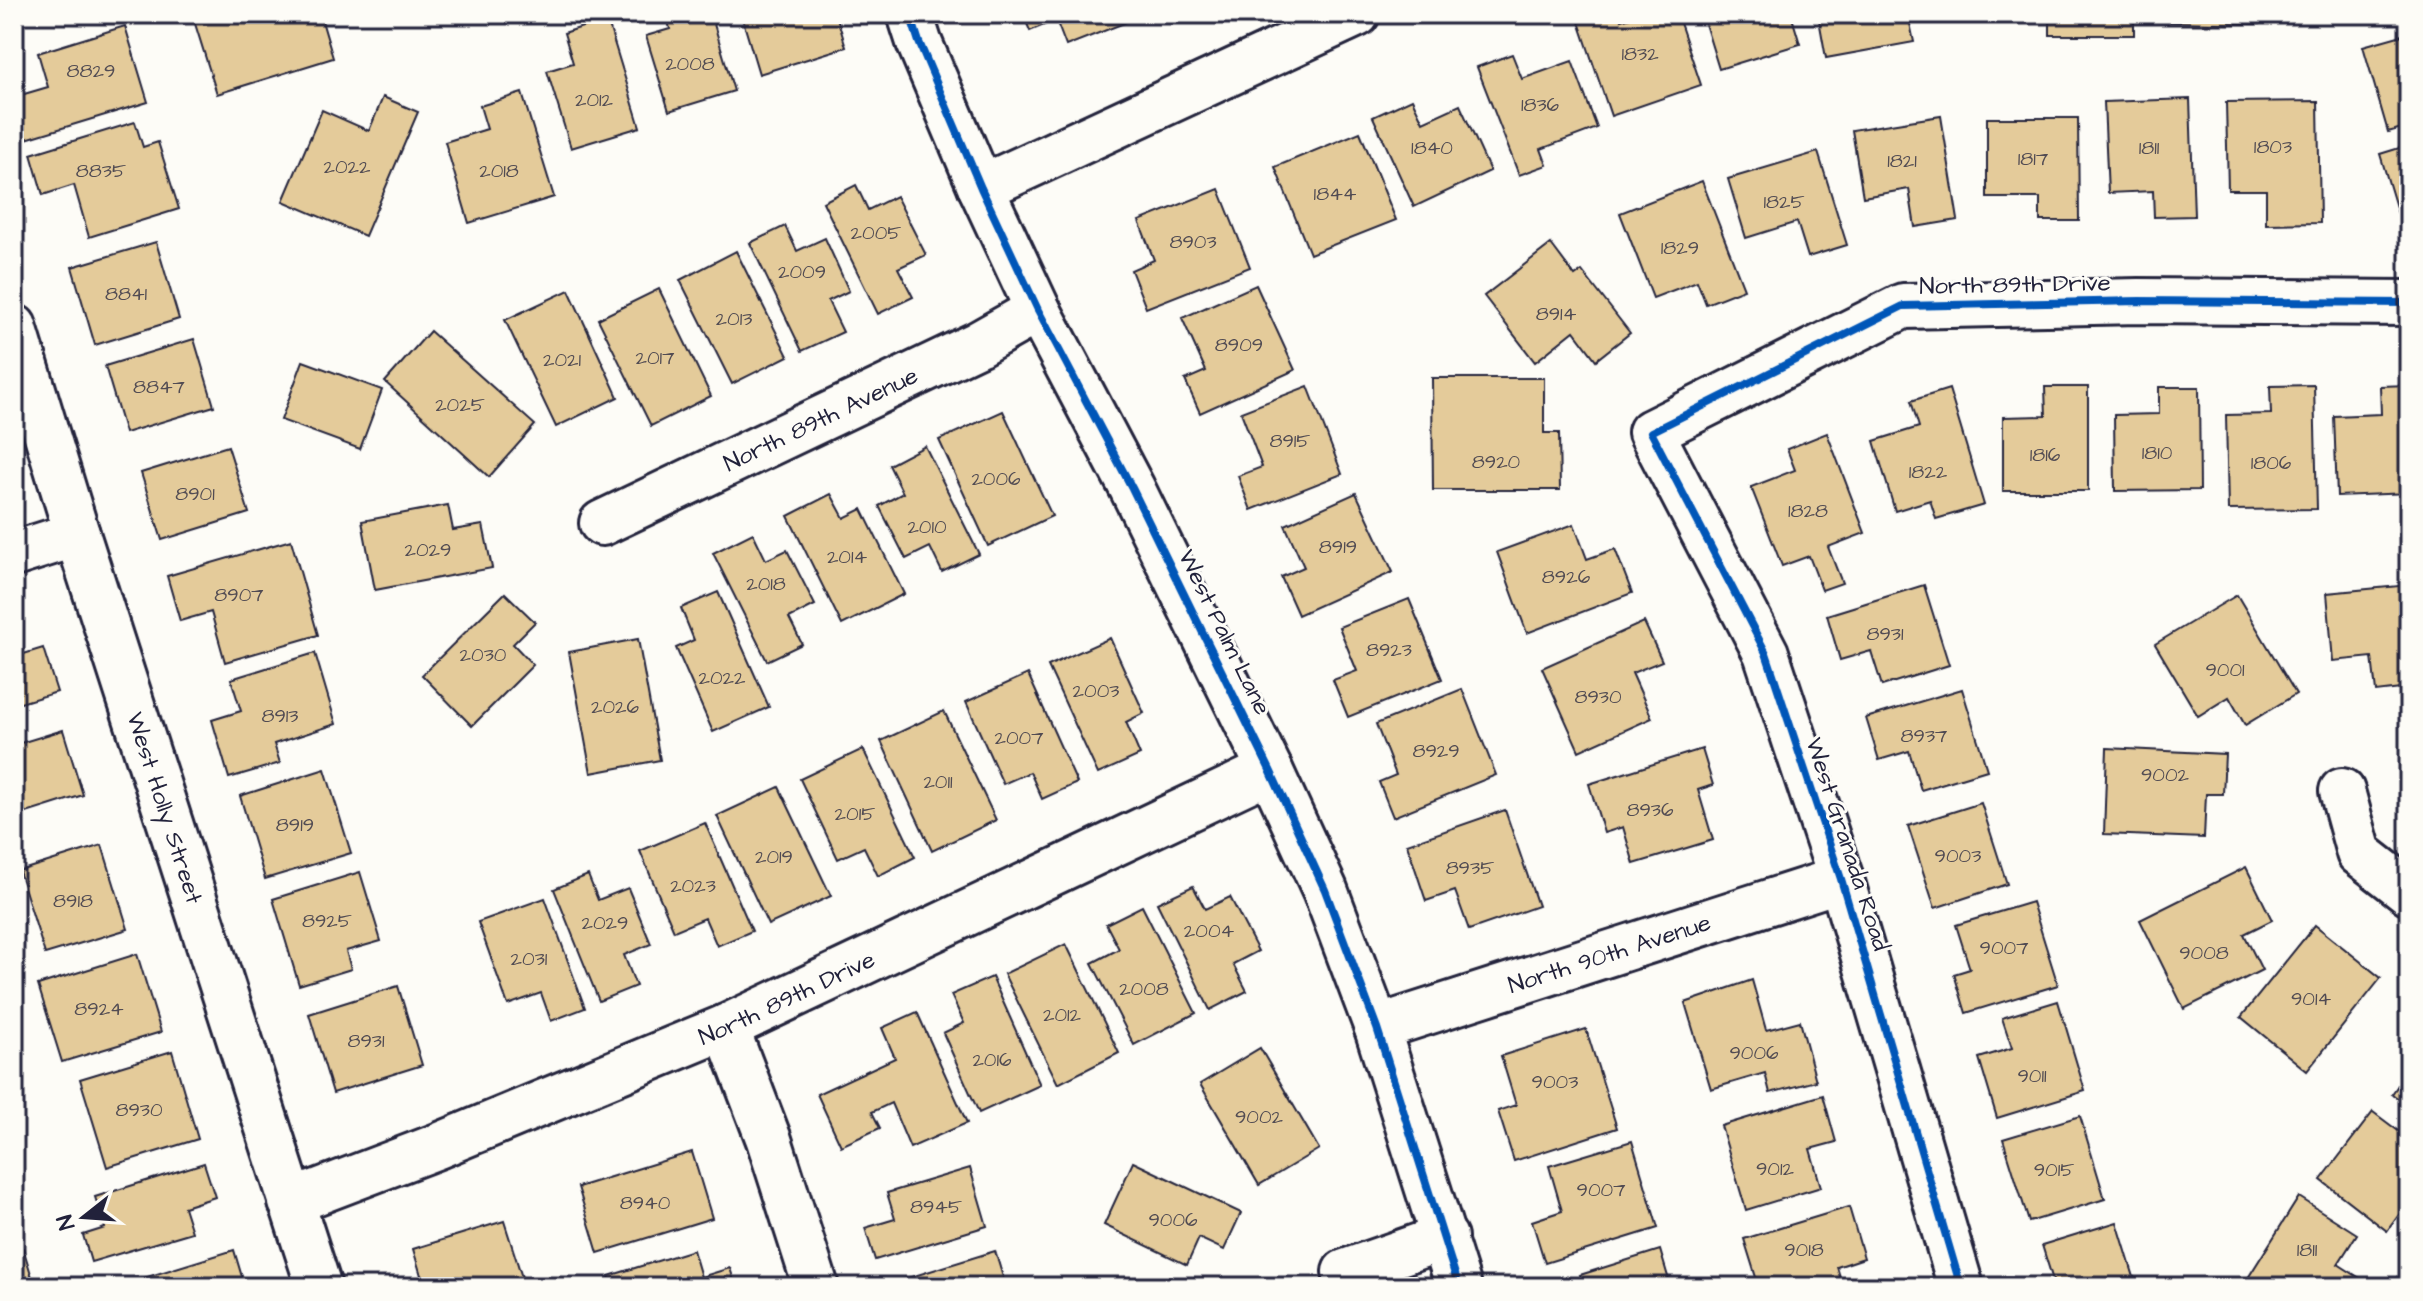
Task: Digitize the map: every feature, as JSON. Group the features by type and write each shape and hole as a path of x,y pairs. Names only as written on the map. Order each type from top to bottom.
{"street":[{"name":"West Palm Lane","path":"910,14 981,188 1038,310 1132,488 1325,890 1377,1028 1459,1287"},
{"path":"981,188 1357,14"},
{"name":"North 89th Drive","path":"1651,432 1903,306 2139,301 2409,303"},
{"name":"North 89th Avenue","path":"602,523 978,344 1038,310"},
{"name":"West Holly Street","path":"14,327 77,534 319,1287"},
{"name":"West Granada Road","path":"1651,432 1766,653 1841,879 1961,1287"},
{"path":"14,554 77,534"},
{"name":"North 89th Drive","path":"291,1202 438,1146 726,1027 1270,770"},
{"path":"2342,791 2359,853 2409,892"},
{"name":"North 90th Avenue","path":"1377,1028 1841,879"},
{"path":"726,1027 769,1140 816,1287"},
{"path":"1345,1272 1445,1237"}],"building":[{"path":"192,14 295,14 296,19 320,14 333,58 217,94"},
{"path":"666,14 711,14 734,91 669,111 646,36 670,29"},
{"path":"741,14 836,14 846,47 759,74"},
{"path":"1023,14 1147,14 1066,46 1056,20 1030,31"},
{"path":"1594,14 1619,14 1621,20 1640,14 1677,14 1701,85 1611,116 1578,19"},
{"path":"1702,14 1791,14 1800,44 1719,69"},
{"path":"1818,14 1908,14 1914,42 1826,58"},
{"path":"1939,14 2027,14 2027,23 1939,24"},
{"path":"2050,14 2134,14 2134,35 2050,35"},
{"path":"2170,14 2260,14 2260,24 2170,22"},
{"path":"607,19 640,127 571,148 547,71 573,63 564,33"},
{"path":"125,26 148,102 26,139 14,97 48,87 38,53"},
{"path":"2409,33 2409,126 2388,132 2363,46"},
{"path":"1512,54 1522,79 1572,61 1597,128 1541,149 1547,165 1519,175 1477,67"},
{"path":"522,93 554,197 469,223 445,142 487,129 480,106"},
{"path":"383,97 418,112 365,236 283,201 322,110 369,131"},
{"path":"1412,99 1423,122 1460,105 1490,171 1414,207 1373,117"},
{"path":"2190,99 2194,216 2154,217 2153,191 2108,193 2104,102"},
{"path":"2318,101 2320,223 2266,224 2266,190 2228,190 2226,102"},
{"path":"1941,116 1958,220 1915,227 1909,189 1863,197 1852,130"},
{"path":"1987,118 2078,118 2079,221 2040,221 2040,198 1987,198"},
{"path":"135,122 143,147 158,142 179,209 89,237 74,185 43,195 31,154"},
{"path":"1360,132 1396,220 1310,254 1275,167"},
{"path":"2409,145 2409,236 2405,237 2380,154"},
{"path":"1818,152 1847,245 1808,257 1797,222 1746,238 1728,179"},
{"path":"1702,181 1744,289 1706,304 1697,281 1653,298 1620,213"},
{"path":"856,185 868,210 896,196 926,255 898,268 913,297 878,314 823,202"},
{"path":"1219,189 1250,267 1146,308 1131,270 1154,260 1139,221"},
{"path":"785,226 797,251 825,238 849,291 828,301 843,332 802,351 750,243"},
{"path":"156,242 179,319 95,345 72,267"},
{"path":"1551,244 1575,276 1582,271 1630,333 1596,360 1574,331 1535,362 1484,296"},
{"path":"736,251 788,356 732,384 680,280"},
{"path":"1256,285 1295,370 1200,413 1185,380 1206,371 1182,318"},
{"path":"659,289 711,396 651,426 598,319"},
{"path":"569,290 618,397 556,427 505,320"},
{"path":"430,331 535,425 489,477 385,382"},
{"path":"194,339 214,406 125,433 105,366"},
{"path":"303,361 382,390 360,449 281,420"},
{"path":"1432,378 1544,378 1544,433 1559,433 1560,490 1433,490"},
{"path":"2314,385 2317,509 2228,510 2226,415 2271,414 2270,386"},
{"path":"2409,385 2409,493 2337,496 2334,416 2381,414 2380,386"},
{"path":"1308,386 1342,474 1251,510 1238,476 1262,467 1241,412"},
{"path":"2045,387 2088,387 2088,491 2003,491 2003,417 2046,416"},
{"path":"2159,387 2199,387 2200,490 2115,491 2114,415 2159,414"},
{"path":"1949,389 1984,505 1936,519 1930,500 1895,511 1874,441 1919,427 1911,401"},
{"path":"1003,411 1052,516 988,546 939,440"},
{"path":"1827,433 1865,533 1828,547 1842,583 1822,590 1809,556 1782,566 1751,487 1795,470 1787,449"},
{"path":"228,446 249,513 162,540 141,473"},
{"path":"925,446 979,554 942,572 930,547 906,559 879,506 903,493 889,465"},
{"path":"1356,493 1393,572 1298,615 1281,577 1304,567 1285,525"},
{"path":"831,494 844,518 862,509 904,594 842,625 788,516"},
{"path":"448,505 453,530 483,525 492,568 375,590 362,521"},
{"path":"1574,524 1587,559 1615,549 1632,593 1527,633 1497,552"},
{"path":"753,533 766,560 787,550 815,605 789,618 802,644 767,661 713,553"},
{"path":"291,540 318,635 225,662 211,612 180,621 167,576"},
{"path":"1924,585 1949,665 1882,686 1871,651 1840,660 1827,615"},
{"path":"2409,585 2409,688 2376,692 2372,657 2333,661 2327,593"},
{"path":"718,592 769,707 713,732 676,648 694,640 681,608"},
{"path":"505,593 535,622 513,644 533,665 472,726 422,675"},
{"path":"2237,595 2296,694 2245,725 2229,697 2198,716 2155,644"},
{"path":"1409,599 1442,679 1348,717 1333,680 1357,671 1339,627"},
{"path":"1644,622 1662,661 1632,673 1652,718 1579,751 1542,668"},
{"path":"1110,638 1144,713 1126,722 1140,755 1098,774 1048,666"},
{"path":"638,639 660,760 591,773 569,652"},
{"path":"43,648 57,692 14,705 14,657"},
{"path":"315,653 336,724 274,744 280,763 229,778 212,720 241,711 231,679"},
{"path":"1028,674 1077,783 1042,799 1030,772 1003,784 966,702"},
{"path":"1462,689 1496,775 1393,817 1379,782 1396,775 1376,724"},
{"path":"1962,689 1987,770 1921,790 1909,751 1879,760 1866,718"},
{"path":"944,711 996,820 932,851 881,741"},
{"path":"63,730 83,795 14,817 14,745"},
{"path":"2107,748 2225,754 2223,794 2206,794 2204,838 2104,834"},
{"path":"863,749 915,857 878,876 864,847 838,859 800,779"},
{"path":"1702,749 1713,785 1698,790 1713,840 1634,864 1623,827 1604,833 1589,784"},
{"path":"325,769 351,853 265,879 240,796"},
{"path":"779,787 831,896 768,925 717,816"},
{"path":"1981,803 2007,884 1935,908 1908,826"},
{"path":"1505,810 1538,906 1469,930 1455,891 1426,901 1407,844"},
{"path":"705,823 752,931 717,946 705,918 674,931 640,851"},
{"path":"102,845 128,929 45,954 19,871"},
{"path":"2246,867 2272,920 2244,934 2262,970 2184,1009 2140,920"},
{"path":"360,872 381,941 346,951 351,969 299,985 273,899"},
{"path":"588,875 598,900 628,888 651,944 624,955 636,986 599,1001 554,889"},
{"path":"1193,886 1205,909 1230,897 1258,951 1233,964 1247,991 1210,1010 1157,903"},
{"path":"545,898 585,1008 551,1021 541,993 508,1005 478,922"},
{"path":"2032,902 2058,985 1966,1013 1954,974 1970,969 1956,925"},
{"path":"1142,906 1196,1013 1134,1045 1092,963 1119,949 1106,924"},
{"path":"2315,925 2381,978 2307,1071 2241,1017"},
{"path":"1066,944 1119,1053 1058,1084 1004,974"},
{"path":"137,954 161,1032 62,1062 38,985"},
{"path":"992,977 1040,1085 979,1113 943,1033 964,1023 951,995"},
{"path":"1752,980 1766,1030 1800,1021 1816,1081 1770,1093 1765,1073 1711,1089 1685,1003"},
{"path":"398,986 422,1065 333,1093 309,1014"},
{"path":"2058,1001 2085,1091 1997,1118 1979,1058 2012,1048 2002,1018"},
{"path":"917,1012 967,1123 910,1148 891,1103 872,1112 880,1128 841,1146 817,1094 895,1058 882,1028"},
{"path":"1586,1029 1617,1128 1514,1161 1498,1111 1516,1105 1501,1056"},
{"path":"1260,1048 1319,1149 1259,1185 1200,1084"},
{"path":"172,1051 198,1139 107,1167 80,1079"},
{"path":"2409,1069 2409,1106 2392,1094"},
{"path":"1823,1095 1836,1142 1810,1149 1821,1187 1746,1210 1721,1126"},
{"path":"2373,1112 2409,1139 2409,1201 2387,1231 2321,1180"},
{"path":"2080,1116 2105,1199 2029,1222 2003,1139"},
{"path":"1632,1141 1658,1228 1545,1263 1532,1221 1562,1211 1549,1166"},
{"path":"692,1152 712,1218 598,1253 578,1187"},
{"path":"1133,1162 1241,1213 1224,1250 1199,1238 1187,1265 1104,1225"},
{"path":"204,1163 215,1197 184,1207 192,1232 91,1262 83,1235 105,1228 95,1197"},
{"path":"970,1168 987,1226 875,1260 865,1228 895,1219 887,1193"},
{"path":"2299,1197 2357,1234 2338,1264 2366,1282 2362,1287 2262,1287 2248,1278"},
{"path":"1849,1207 1864,1258 1837,1267 1843,1287 1759,1287 1744,1239"},
{"path":"504,1221 525,1287 408,1287 423,1282 413,1249"},
{"path":"2117,1222 2137,1287 2055,1287 2042,1245"},
{"path":"23,1248 35,1287 14,1287 14,1251"},
{"path":"234,1250 245,1287 121,1285"},
{"path":"693,1250 701,1277 730,1268 736,1287 612,1287 609,1276"},
{"path":"1660,1250 1671,1287 1584,1287 1580,1275"},
{"path":"995,1251 1006,1287 885,1287 885,1285"}],"cycle path":[{"path":"910,14 981,188 1038,310 1132,488 1325,890 1377,1028 1459,1287"},
{"path":"1961,1287 1841,879 1766,653 1651,432 1903,306 2139,301 2409,303"}]}
